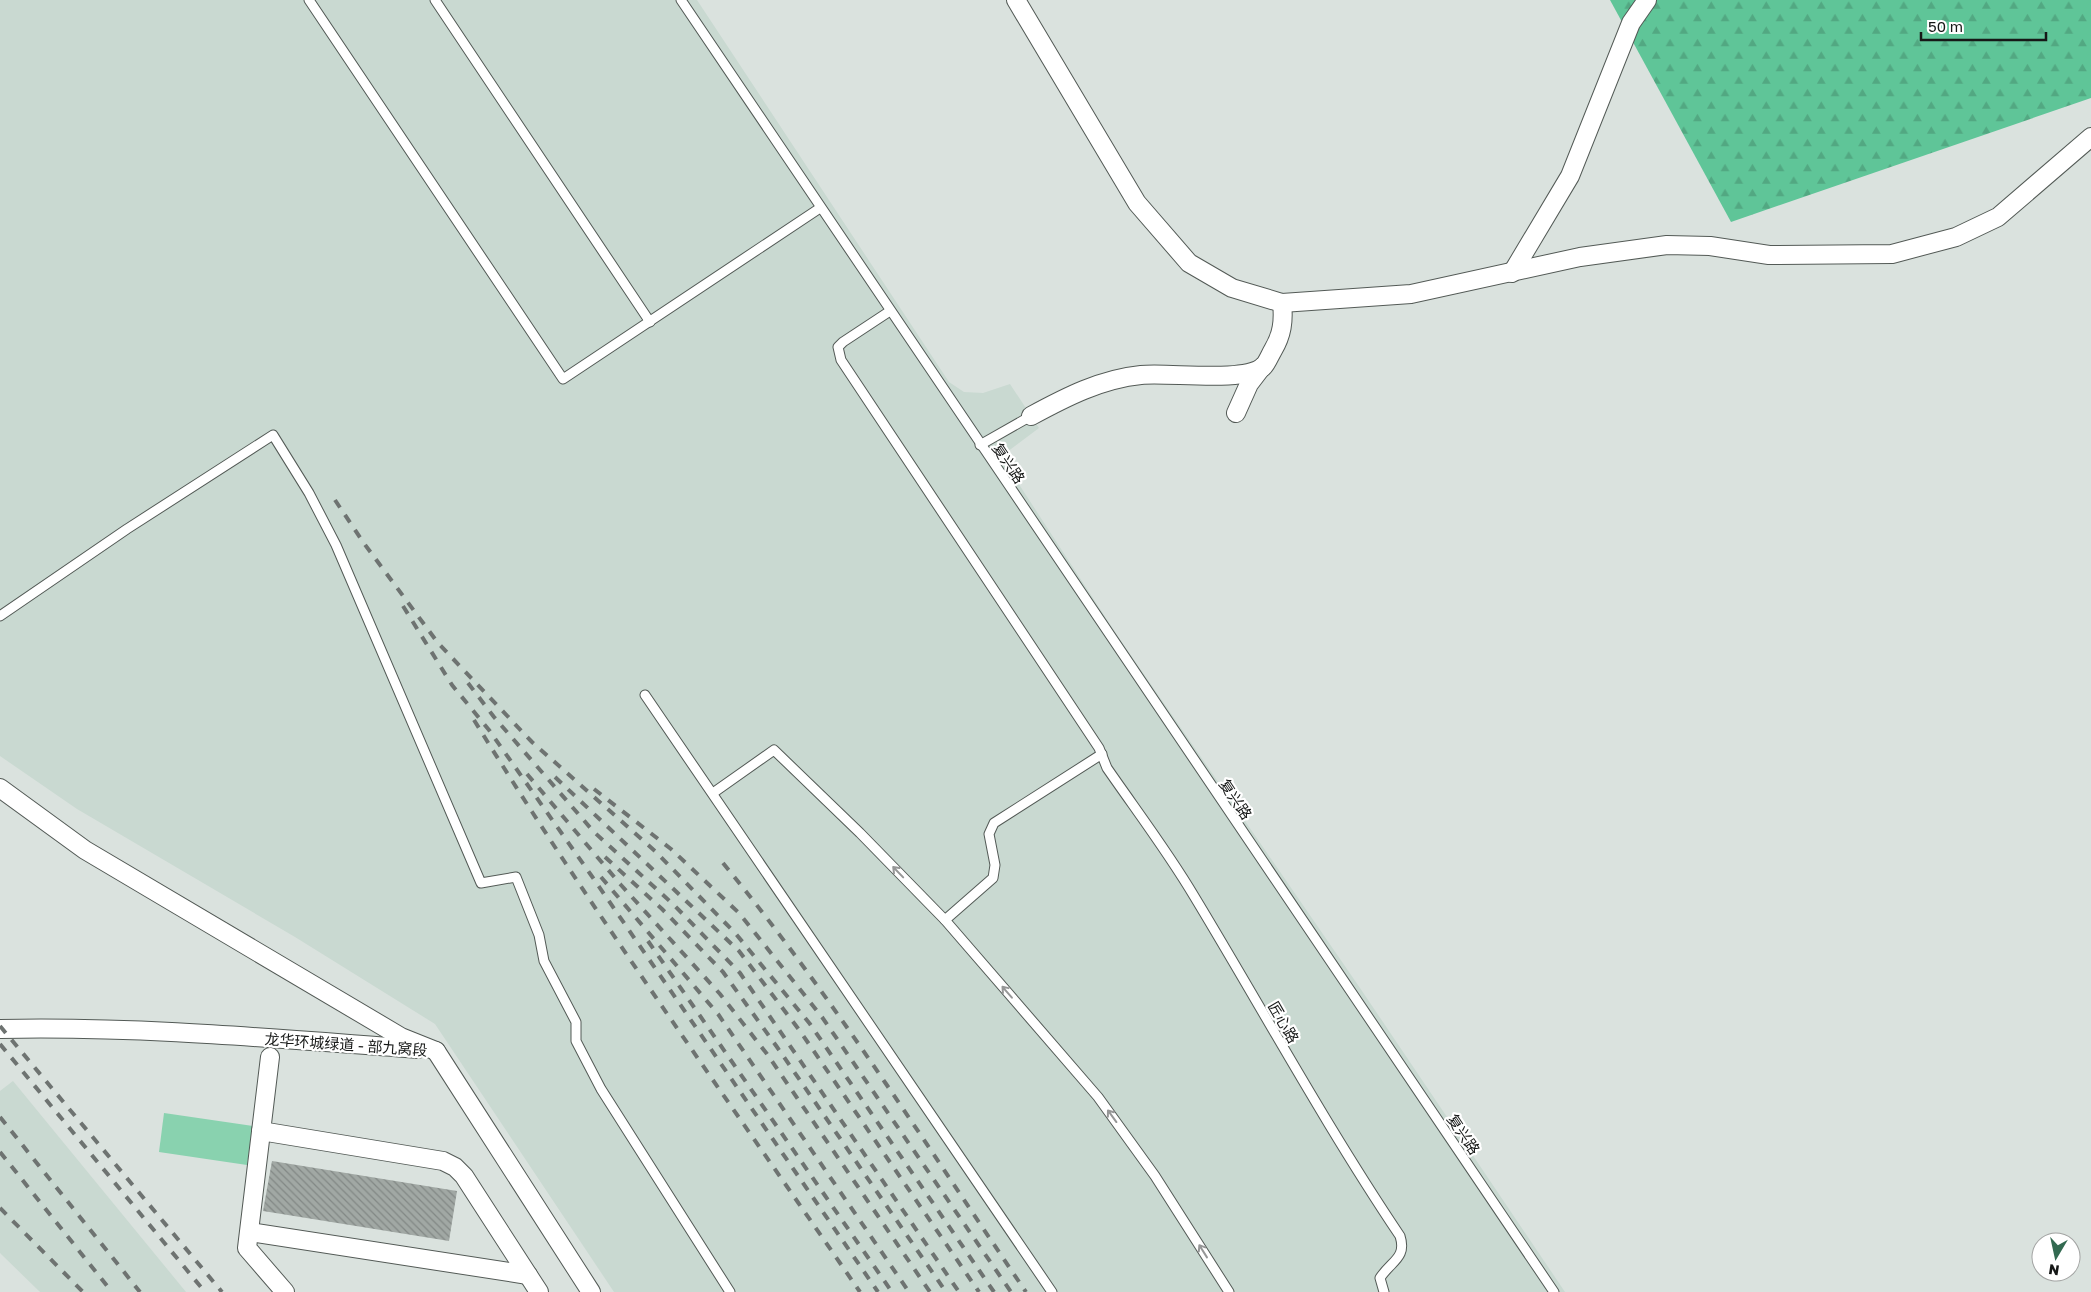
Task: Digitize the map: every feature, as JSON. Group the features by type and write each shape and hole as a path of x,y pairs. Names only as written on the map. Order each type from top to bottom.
{"street":[{"path":"1016,0 1137,203 1189,263 1232,288 1282,303 1411,294 1580,257 1667,245 1710,246 1769,256 1892,254 1956,237 1998,217 2091,137"},
{"path":"1512,273 1570,176 1631,23 1647,0"},
{"path":"1236,413 1249,384 1276,344 1284,322 1282,303"},
{"path":"1031,416 1076,392 1106,382 1142,375 1237,375 1262,367"},
{"path":"0,788 85,850 401,1037 436,1051"},
{"name":"龙华环城绿道 - 部九窝段","path":"0,1029 108,1029 219,1034 436,1051 591,1292"},
{"path":"270,1058 247,1248 285,1292"},
{"path":"261,1131 443,1161 456,1167 464,1176 539,1292"},
{"path":"250,1232 528,1275"}],"lane":[{"path":"309,0 563,380 820,208"},
{"path":"435,0 650,322"},
{"name":"复兴路","path":"681,0 1554,1292"},
{"path":"890,311 843,342 838,347 841,360 1102,754 994,823 989,834 995,865 993,878 945,920"},
{"path":"980,445 1031,416"},
{"path":"0,616 127,529 274,435 309,493 336,545 480,883 516,877 539,935 544,960 576,1022 576,1041 601,1089 730,1292"},
{"path":"645,694 1052,1292"},
{"path":"713,793 774,750 860,833 945,920 1098,1097 1155,1176 1229,1292"},
{"name":"匠心路","path":"1102,754 1107,768 1193,894 1305,1087 1354,1167 1400,1236 1404,1247 1400,1256 1386,1268 1380,1278 1384,1292"}],"shaded area":[{"path":"0,0 697,0 949,382 964,392 983,393 1010,384 1039,428 1007,452 1007,466 1119,638 1360,988 1565,1292 614,1292 435,1024 295,937 77,809 0,756"},
{"path":"13,1081 186,1292 40,1292 0,1253 0,1091"}],"green space":[{"path":"1610,0 2091,0 2091,98 1731,222"},
{"path":"164,1113 253,1126 247,1165 159,1152"}],"building":[{"path":"272,1161 457,1191 449,1241 263,1211"}],"railway":[{"path":"335,500 363,542 438,643 532,742 655,851 736,934 810,1024 994,1292"},
{"path":"403,606 452,685 489,730 591,875 878,1292"},
{"path":"468,683 494,717 594,832 674,905 740,973 959,1292"},
{"path":"474,720 615,937 860,1292"},
{"path":"527,774 621,885 720,994 767,1054 930,1292"},
{"path":"555,777 739,951 800,1031 979,1292"},
{"path":"594,789 671,849 739,913 822,1017 1011,1292"},
{"path":"605,857 662,909 723,972 946,1292"},
{"path":"723,863 764,914 842,1020 1026,1292"},
{"path":"601,877 718,1014 909,1292"},
{"path":"648,941 892,1292"},
{"path":"0,1026 222,1292"},
{"path":"0,1044 205,1292"},
{"path":"0,1117 140,1292"},
{"path":"0,1152 112,1292"},
{"path":"0,1208 83,1292"}]}
